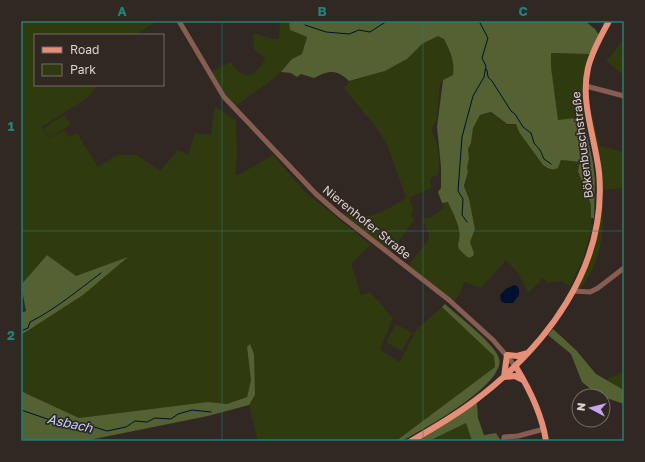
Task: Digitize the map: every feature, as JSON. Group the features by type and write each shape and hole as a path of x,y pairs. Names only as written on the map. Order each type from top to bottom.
{"main road":[{"name":"Bökenbuschstraße","path":"411,441 472,403 516,367 549,328 573,291 590,254 596,234 600,209 599,171 589,119 586,86 588,69 592,55 609,21"},
{"path":"524,381 516,376 504,377 507,355 517,356 528,353"},
{"path":"516,367 535,403 544,429 546,441"}],"street":[{"name":"Nierenhofer Straße","path":"178,21 224,97 316,194 340,216 449,300 491,338 516,367"},
{"path":"586,86 624,96"},
{"path":"573,291 585,293 594,290 624,268"},
{"path":"504,441 504,437 518,436 544,429"}],"green space":[{"path":"21,21 157,21 140,34 34,34 34,86 98,86 87,98 42,127 50,139 64,130 69,137 77,133 98,167 117,155 137,155 160,171 178,150 188,155 195,133 211,135 215,106 236,121 237,156 235,175 240,174 273,155 305,192 371,245 351,263 361,295 370,292 393,318 380,350 400,362 416,330 442,307 494,356 495,367 396,441 332,441 331,439 328,441 258,441 249,405 255,395 247,348 251,380 247,397 227,404 208,402 79,418 21,390 21,335 83,295 126,258 76,276 47,255 21,285"},
{"path":"280,21 289,21 290,30 307,37 302,54 292,60 270,82 235,107 230,102 212,71 231,62 240,72 245,75 249,75 258,70 265,59 254,50 253,33 279,39"},
{"path":"289,21 585,21 595,29 599,35 590,54 551,53 551,67 558,120 583,117 593,163 595,180 594,218 591,218 591,205 578,171 580,162 561,160 558,168 549,168 543,165 519,132 516,124 507,124 491,112 480,115 473,128 471,143 468,149 468,172 464,186 469,199 475,229 470,242 474,253 473,256 469,258 458,247 460,235 457,223 448,202 442,203 438,192 441,188 441,167 437,127 443,80 453,75 452,56 444,39 438,36 422,44 407,59 385,71 349,81 341,74 333,72 324,73 314,78 301,74 297,77 291,73 281,72 292,59 302,54 307,37 290,30"},
{"path":"438,36 444,38 452,56 453,75 442,81 440,84 437,119 432,128 438,153 438,175 432,177 430,180 431,188 409,198 414,211 411,212 414,220 391,252 338,212 360,216 374,215 386,210 406,198 387,144 376,127 344,88 349,82 385,71 407,59 422,44"},
{"path":"624,40 624,76 606,61"},
{"path":"551,53 590,54 587,116 558,120 551,67"},
{"path":"491,113 507,125 516,124 519,132 543,165 549,169 552,170 558,168 561,160 580,162 578,171 591,205 591,224 593,224 583,259 570,286 561,281 548,283 543,278 528,293 518,273 506,260 481,288 464,282 460,294 454,301 408,266 429,239 423,219 431,217 444,208 442,203 448,202 459,229 459,250 469,258 473,256 474,253 470,242 475,229 465,186 468,172 468,149 471,143 473,127 480,115"},
{"path":"64,115 71,124 50,138 44,128"},
{"path":"590,115 592,115 600,146 624,152 624,188 606,190 602,188 600,167"},
{"path":"602,206 603,228 596,262 586,282 579,290 577,288 590,259 596,238"},
{"path":"47,255 76,276 128,257 83,295 21,335 21,313 26,311 21,285"},
{"path":"445,304 475,330 496,352 499,358 498,369 490,380 477,393 444,417 402,441 396,441 495,367 494,356 442,307"},
{"path":"396,324 412,333 402,351 386,342"},
{"path":"553,329 576,350 596,374 624,390 624,404 611,400 611,388 589,388 582,382 571,354 548,335"},
{"path":"250,344 254,354 255,395 249,405 208,416 84,441 21,441 21,390 79,418 208,402 227,404 247,397 251,380 247,347"},
{"path":"624,372 624,390 606,379"},
{"path":"477,403 478,418 484,435 496,433 501,441 472,441 466,423 429,441 415,441"},
{"path":"466,423 472,441 435,441 434,438"}],"water":[{"path":"514,285 517,286 519,290 519,295 513,303 504,303 501,301 500,295 506,289"}],"waterway":[{"path":"305,25 326,32 349,34 359,30 370,32 387,21"},
{"path":"467,222 462,215 463,199 458,191 462,137 473,96 484,77 486,66 482,58 488,38 479,21"},
{"path":"486,69 488,77 511,111 515,114 523,127 531,133 534,143 540,150 544,159 551,164"},
{"path":"21,331 28,328 30,322 58,305 101,273"},
{"name":"Asbach","path":"21,410 59,423 66,420 80,425 91,426 107,431 126,427 135,421 147,422 155,418 171,419 178,414 192,410 211,412"}]}
